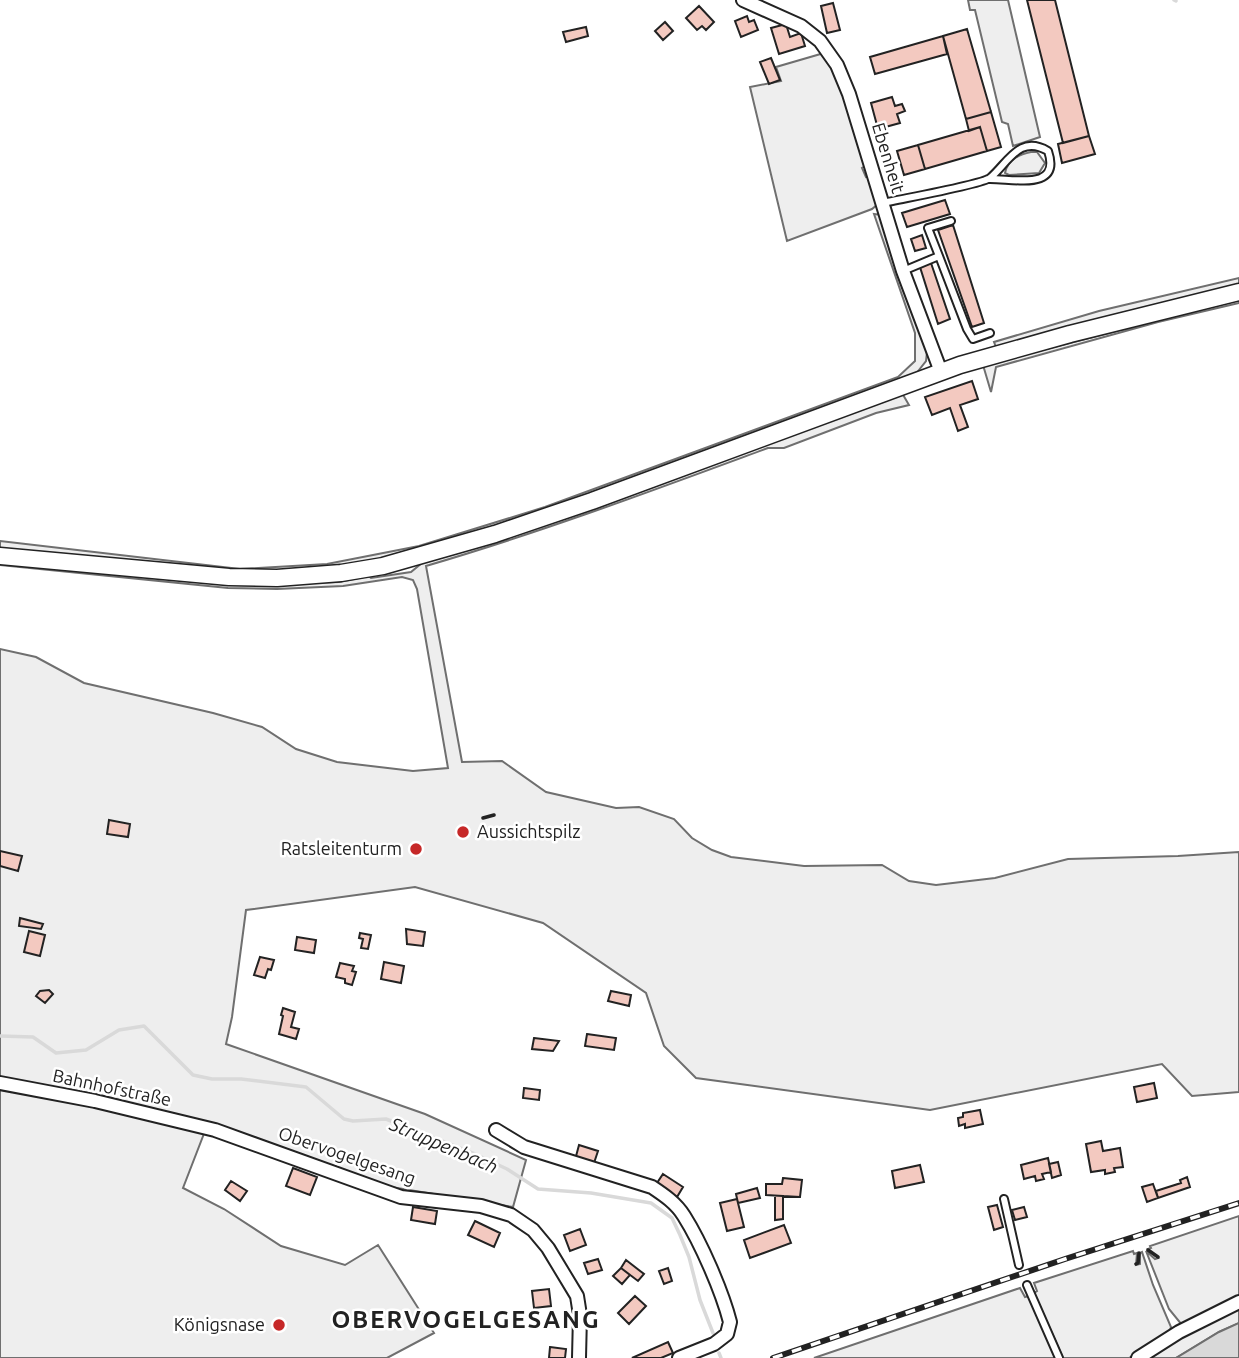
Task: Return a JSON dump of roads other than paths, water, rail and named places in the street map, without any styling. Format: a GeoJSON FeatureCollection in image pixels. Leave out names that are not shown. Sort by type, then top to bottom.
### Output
{"type":"FeatureCollection","features":[{"type":"Feature","properties":{"kind":"main road"},"geometry":{"type":"LineString","coordinates":[[0,556],[229,577],[277,578],[351,572],[383,566],[495,534],[592,501],[998,353],[1239,292]]}},
{"type":"Feature","properties":{"kind":"street","name":"Ebenheit"},"geometry":{"type":"LineString","coordinates":[[743,0],[802,26],[820,41],[830,54],[849,94],[903,271],[942,372]]}},
{"type":"Feature","properties":{"kind":"street","name":"Bahnhofstraße"},"geometry":{"type":"LineString","coordinates":[[0,1083],[95,1101],[215,1130]]}},
{"type":"Feature","properties":{"kind":"street","name":"Obervogelgesang"},"geometry":{"type":"LineString","coordinates":[[215,1130],[401,1197],[481,1206],[511,1215],[533,1230],[548,1248],[577,1296],[580,1315],[579,1358]]}},
{"type":"Feature","properties":{"kind":"street"},"geometry":{"type":"LineString","coordinates":[[496,1130],[524,1147],[652,1187],[667,1197],[683,1214],[730,1322],[727,1334],[713,1344],[679,1358]]}},
{"type":"Feature","properties":{"kind":"street"},"geometry":{"type":"LineString","coordinates":[[1138,1358],[1180,1332],[1239,1302]]}},
{"type":"Feature","properties":{"kind":"lane"},"geometry":{"type":"LineString","coordinates":[[881,203],[988,179],[1036,181],[1049,172],[1052,165],[1048,151],[1033,145],[1022,148],[1007,158],[988,179]]}},
{"type":"Feature","properties":{"kind":"lane"},"geometry":{"type":"LineString","coordinates":[[951,220],[928,228],[967,329],[973,339],[990,333]]}},
{"type":"Feature","properties":{"kind":"lane"},"geometry":{"type":"LineString","coordinates":[[903,271],[939,256]]}},
{"type":"Feature","properties":{"kind":"lane"},"geometry":{"type":"LineString","coordinates":[[1004,1199],[1019,1265]]}},
{"type":"Feature","properties":{"kind":"lane"},"geometry":{"type":"LineString","coordinates":[[1027,1285],[1059,1358]]}},
{"type":"Feature","properties":{"kind":"waterway","name":"Struppenbach"},"geometry":{"type":"LineString","coordinates":[[0,1036],[33,1037],[56,1053],[86,1050],[119,1030],[144,1026],[193,1075],[306,1087],[344,1119],[386,1119],[475,1154],[507,1169],[538,1189],[591,1193],[651,1203],[672,1218],[689,1257],[700,1300],[713,1333]]}},
{"type":"Feature","properties":{"kind":"waterway","name":"Struppenbach"},"geometry":{"type":"LineString","coordinates":[[719,1353],[721,1358]]}},
{"type":"Feature","properties":{"kind":"railway"},"geometry":{"type":"LineString","coordinates":[[773,1358],[1239,1203]]}},
{"type":"Feature","properties":{"kind":"place","name":"Aussichtspilz"},"geometry":{"type":"Point","coordinates":[463,832]}},
{"type":"Feature","properties":{"kind":"place","name":"Ratsleitenturm"},"geometry":{"type":"Point","coordinates":[416,849]}},
{"type":"Feature","properties":{"kind":"place","name":"Königsnase"},"geometry":{"type":"Point","coordinates":[279,1325]}},
{"type":"Feature","properties":{"kind":"district","name":"OBERVOGELGESANG"},"geometry":{"type":"Point","coordinates":[466,1320]}}]}
